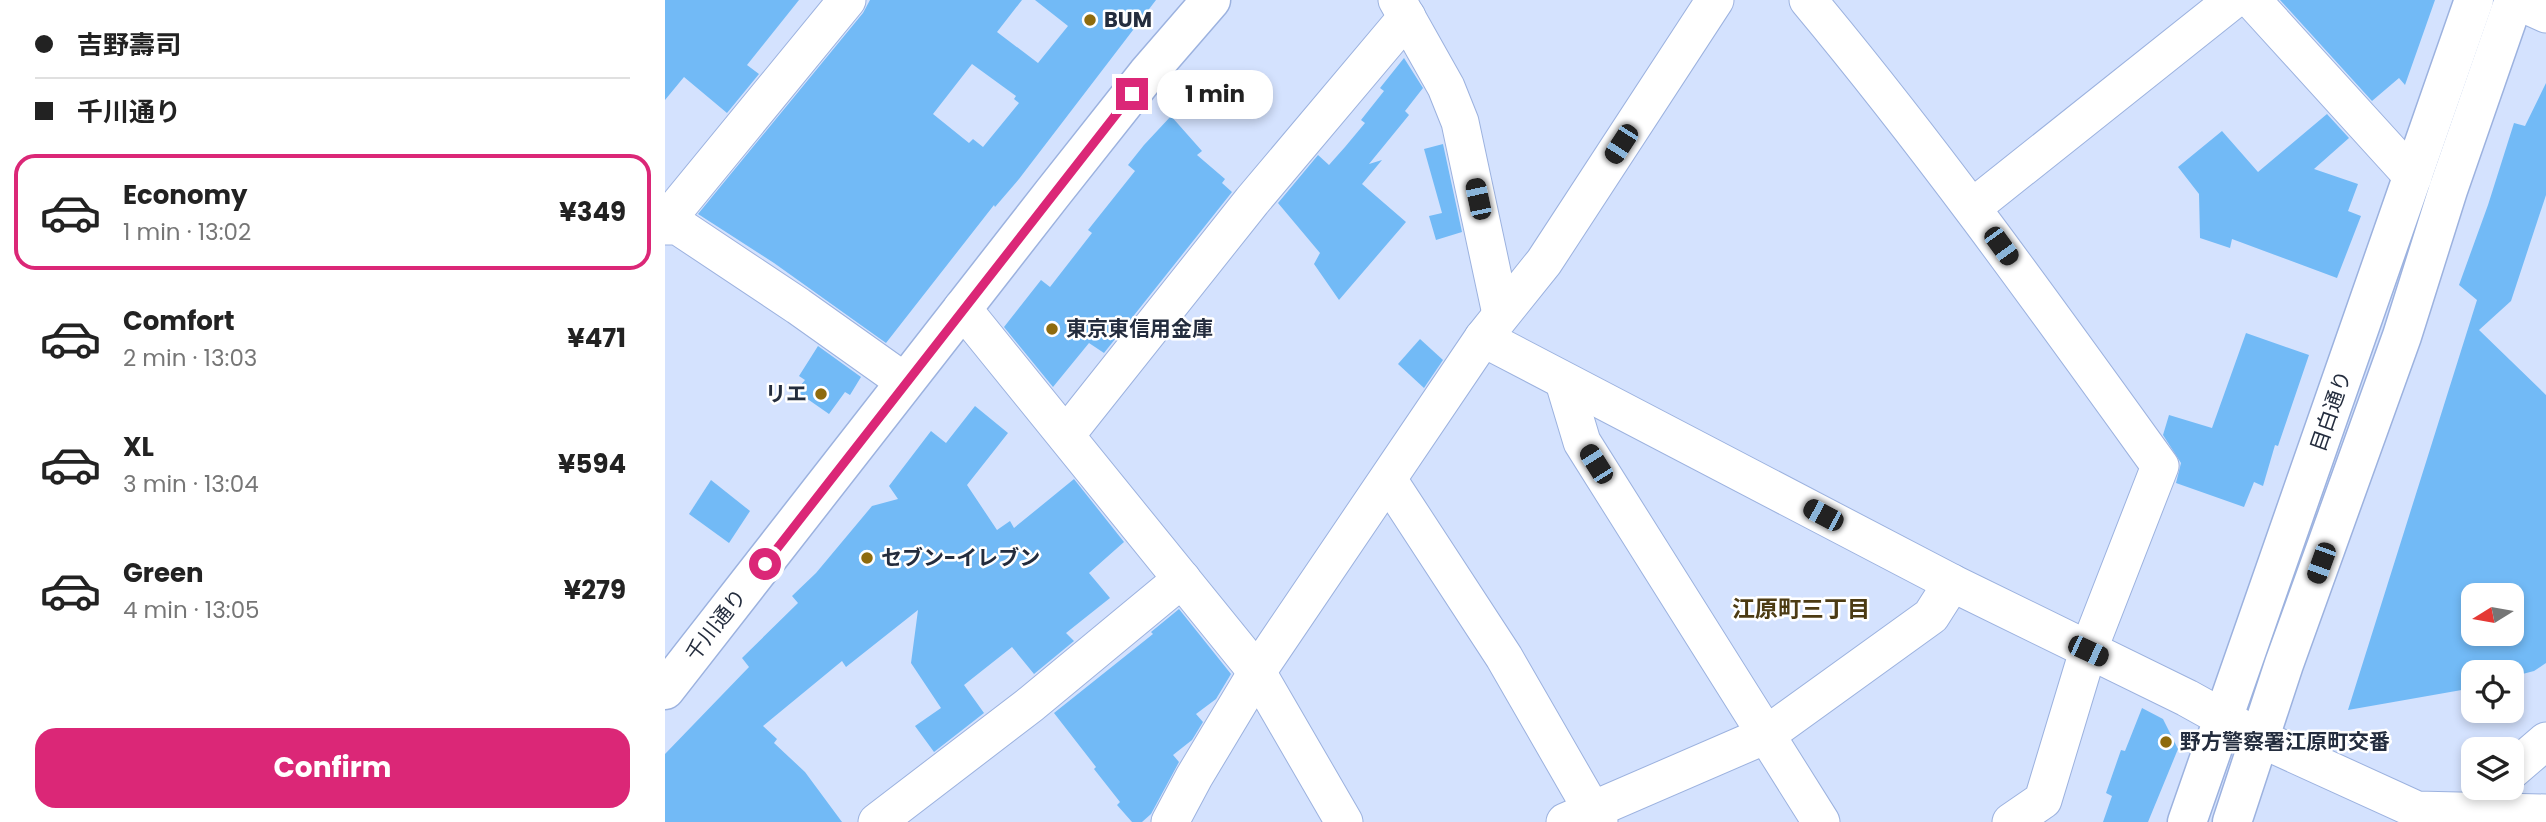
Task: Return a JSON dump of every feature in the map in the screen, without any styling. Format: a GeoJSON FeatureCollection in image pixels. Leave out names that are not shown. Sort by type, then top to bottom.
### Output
{"type":"FeatureCollection","features":[{"type":"Feature","properties":{"kind":"main road","name":"千川通り"},"geometry":{"type":"LineString","coordinates":[[665,690],[1147,74],[1211,0]]}},
{"type":"Feature","properties":{"kind":"main road","name":"目白通り"},"geometry":{"type":"LineString","coordinates":[[2186,822],[2474,0]]}},
{"type":"Feature","properties":{"kind":"main road","name":"目白通り"},"geometry":{"type":"LineString","coordinates":[[2232,822],[2259,738],[2402,336],[2448,190],[2514,0]]}},
{"type":"Feature","properties":{"kind":"street"},"geometry":{"type":"LineString","coordinates":[[665,224],[848,0]]}},
{"type":"Feature","properties":{"kind":"street"},"geometry":{"type":"LineString","coordinates":[[1170,822],[1257,672],[1492,326],[1544,262],[1715,0]]}},
{"type":"Feature","properties":{"kind":"street"},"geometry":{"type":"LineString","coordinates":[[1808,0],[1972,207],[2160,466],[2088,651],[2043,800],[2011,822]]}},
{"type":"Feature","properties":{"kind":"street"},"geometry":{"type":"LineString","coordinates":[[1972,207],[2233,0]]}},
{"type":"Feature","properties":{"kind":"street"},"geometry":{"type":"LineString","coordinates":[[2252,0],[2413,177]]}},
{"type":"Feature","properties":{"kind":"street"},"geometry":{"type":"LineString","coordinates":[[2514,0],[2546,14]]}},
{"type":"Feature","properties":{"kind":"street"},"geometry":{"type":"LineString","coordinates":[[1066,435],[1402,8],[1446,87],[1460,122],[1492,326],[1564,382],[1952,583],[2187,698],[2259,738],[2418,816],[2485,800]]}},
{"type":"Feature","properties":{"kind":"street"},"geometry":{"type":"LineString","coordinates":[[665,224],[678,226],[905,382]]}},
{"type":"Feature","properties":{"kind":"street"},"geometry":{"type":"LineString","coordinates":[[962,308],[1257,672],[1344,822]]}},
{"type":"Feature","properties":{"kind":"street"},"geometry":{"type":"LineString","coordinates":[[1564,382],[1582,442],[1821,822]]}},
{"type":"Feature","properties":{"kind":"street"},"geometry":{"type":"LineString","coordinates":[[1389,481],[1504,657],[1586,818],[1766,735],[1931,616],[1952,583]]}},
{"type":"Feature","properties":{"kind":"street"},"geometry":{"type":"LineString","coordinates":[[877,822],[1031,704],[1182,579]]}},
{"type":"Feature","properties":{"kind":"street"},"geometry":{"type":"LineString","coordinates":[[2524,760],[2546,741]]}},
{"type":"Feature","properties":{"kind":"street"},"geometry":{"type":"LineString","coordinates":[[2493,800],[2546,813]]}},
{"type":"Feature","properties":{"kind":"building"},"geometry":{"type":"Polygon","coordinates":[[[665,0],[799,0],[747,65],[759,74],[727,113],[684,77],[665,100],[665,0]]]}},
{"type":"Feature","properties":{"kind":"building"},"geometry":{"type":"Polygon","coordinates":[[[870,0],[1022,0],[997,32],[1038,63],[1068,26],[1035,0],[1156,0],[1019,179],[995,207],[994,205],[886,343],[774,263],[698,214],[863,13],[870,0]],[[972,64],[933,114],[969,143],[973,139],[983,147],[1019,103],[1014,99],[1016,96],[972,64]]]}},
{"type":"Feature","properties":{"kind":"building"},"geometry":{"type":"Polygon","coordinates":[[[2280,0],[2435,0],[2405,85],[2399,78],[2372,101],[2280,0]]]}},
{"type":"Feature","properties":{"kind":"building"},"geometry":{"type":"Polygon","coordinates":[[[1404,58],[1423,88],[1405,111],[1409,115],[1369,164],[1382,160],[1362,184],[1406,222],[1339,300],[1314,264],[1320,253],[1278,203],[1318,155],[1329,165],[1345,147],[1365,123],[1361,120],[1384,91],[1380,88],[1404,58]]]}},
{"type":"Feature","properties":{"kind":"building"},"geometry":{"type":"Polygon","coordinates":[[[2546,83],[2546,195],[2511,301],[2479,330],[2546,395],[2546,663],[2524,674],[2524,660],[2461,660],[2461,690],[2348,710],[2477,300],[2459,285],[2514,123],[2525,126],[2546,83]]]}},
{"type":"Feature","properties":{"kind":"building"},"geometry":{"type":"Polygon","coordinates":[[[2327,114],[2349,138],[2314,169],[2358,184],[2348,211],[2361,216],[2337,278],[2232,239],[2230,248],[2200,238],[2199,194],[2178,167],[2222,131],[2258,172],[2327,114]]]}},
{"type":"Feature","properties":{"kind":"building"},"geometry":{"type":"Polygon","coordinates":[[[1171,116],[1202,151],[1197,155],[1225,179],[1222,183],[1232,192],[1104,353],[1089,343],[1053,387],[1004,327],[1041,280],[1050,287],[1092,233],[1088,230],[1135,171],[1128,165],[1171,116]]]}},
{"type":"Feature","properties":{"kind":"building"},"geometry":{"type":"Polygon","coordinates":[[[1443,144],[1462,232],[1436,240],[1429,216],[1442,213],[1424,149],[1443,144]]]}},
{"type":"Feature","properties":{"kind":"building"},"geometry":{"type":"Polygon","coordinates":[[[2246,333],[2309,355],[2278,446],[2275,445],[2263,486],[2254,482],[2244,507],[2176,483],[2181,463],[2163,435],[2169,415],[2212,428],[2246,333]]]}},
{"type":"Feature","properties":{"kind":"building"},"geometry":{"type":"Polygon","coordinates":[[[1420,339],[1443,360],[1424,388],[1398,364],[1420,339]]]}},
{"type":"Feature","properties":{"kind":"building"},"geometry":{"type":"Polygon","coordinates":[[[818,346],[861,377],[850,395],[845,392],[829,414],[796,391],[805,380],[799,376],[818,346]]]}},
{"type":"Feature","properties":{"kind":"building"},"geometry":{"type":"Polygon","coordinates":[[[975,406],[1008,433],[967,485],[997,530],[1010,521],[1014,528],[1074,479],[1124,542],[1089,573],[1110,598],[1066,633],[1074,641],[1034,674],[1012,647],[964,685],[984,713],[934,752],[915,726],[941,708],[911,663],[918,610],[846,667],[842,661],[763,726],[777,739],[774,743],[805,772],[842,822],[665,822],[665,754],[749,667],[742,658],[798,603],[792,596],[816,573],[872,506],[898,499],[889,486],[931,431],[946,443],[975,406]]]}},
{"type":"Feature","properties":{"kind":"building"},"geometry":{"type":"Polygon","coordinates":[[[711,480],[750,511],[729,543],[689,514],[711,480]]]}},
{"type":"Feature","properties":{"kind":"building"},"geometry":{"type":"Polygon","coordinates":[[[1179,609],[1231,674],[1216,699],[1196,714],[1203,722],[1192,740],[1173,755],[1179,762],[1151,814],[1142,822],[1132,822],[1117,805],[1120,802],[1094,769],[1096,767],[1054,713],[1153,634],[1151,632],[1179,609]]]}},
{"type":"Feature","properties":{"kind":"building"},"geometry":{"type":"Polygon","coordinates":[[[2142,708],[2163,719],[2178,749],[2148,822],[2103,822],[2112,796],[2106,793],[2121,750],[2125,751],[2142,708]]]}},
{"type":"Feature","properties":{"kind":"place","name":"BUM"},"geometry":{"type":"Point","coordinates":[1090,20]}},
{"type":"Feature","properties":{"kind":"place","name":"東京東信用金庫"},"geometry":{"type":"Point","coordinates":[1052,329]}},
{"type":"Feature","properties":{"kind":"place","name":"リエ"},"geometry":{"type":"Point","coordinates":[821,394]}},
{"type":"Feature","properties":{"kind":"place","name":"セブン-イレブン"},"geometry":{"type":"Point","coordinates":[867,558]}},
{"type":"Feature","properties":{"kind":"place","name":"野方警察署江原町交番"},"geometry":{"type":"Point","coordinates":[2166,742]}},
{"type":"Feature","properties":{"kind":"district","name":"江原町三丁目"},"geometry":{"type":"Point","coordinates":[1801,609]}},
{"type":"Feature","properties":{"kind":"route"},"geometry":{"type":"LineString","coordinates":[[765,564],[962,308],[1132,94]]}}]}
